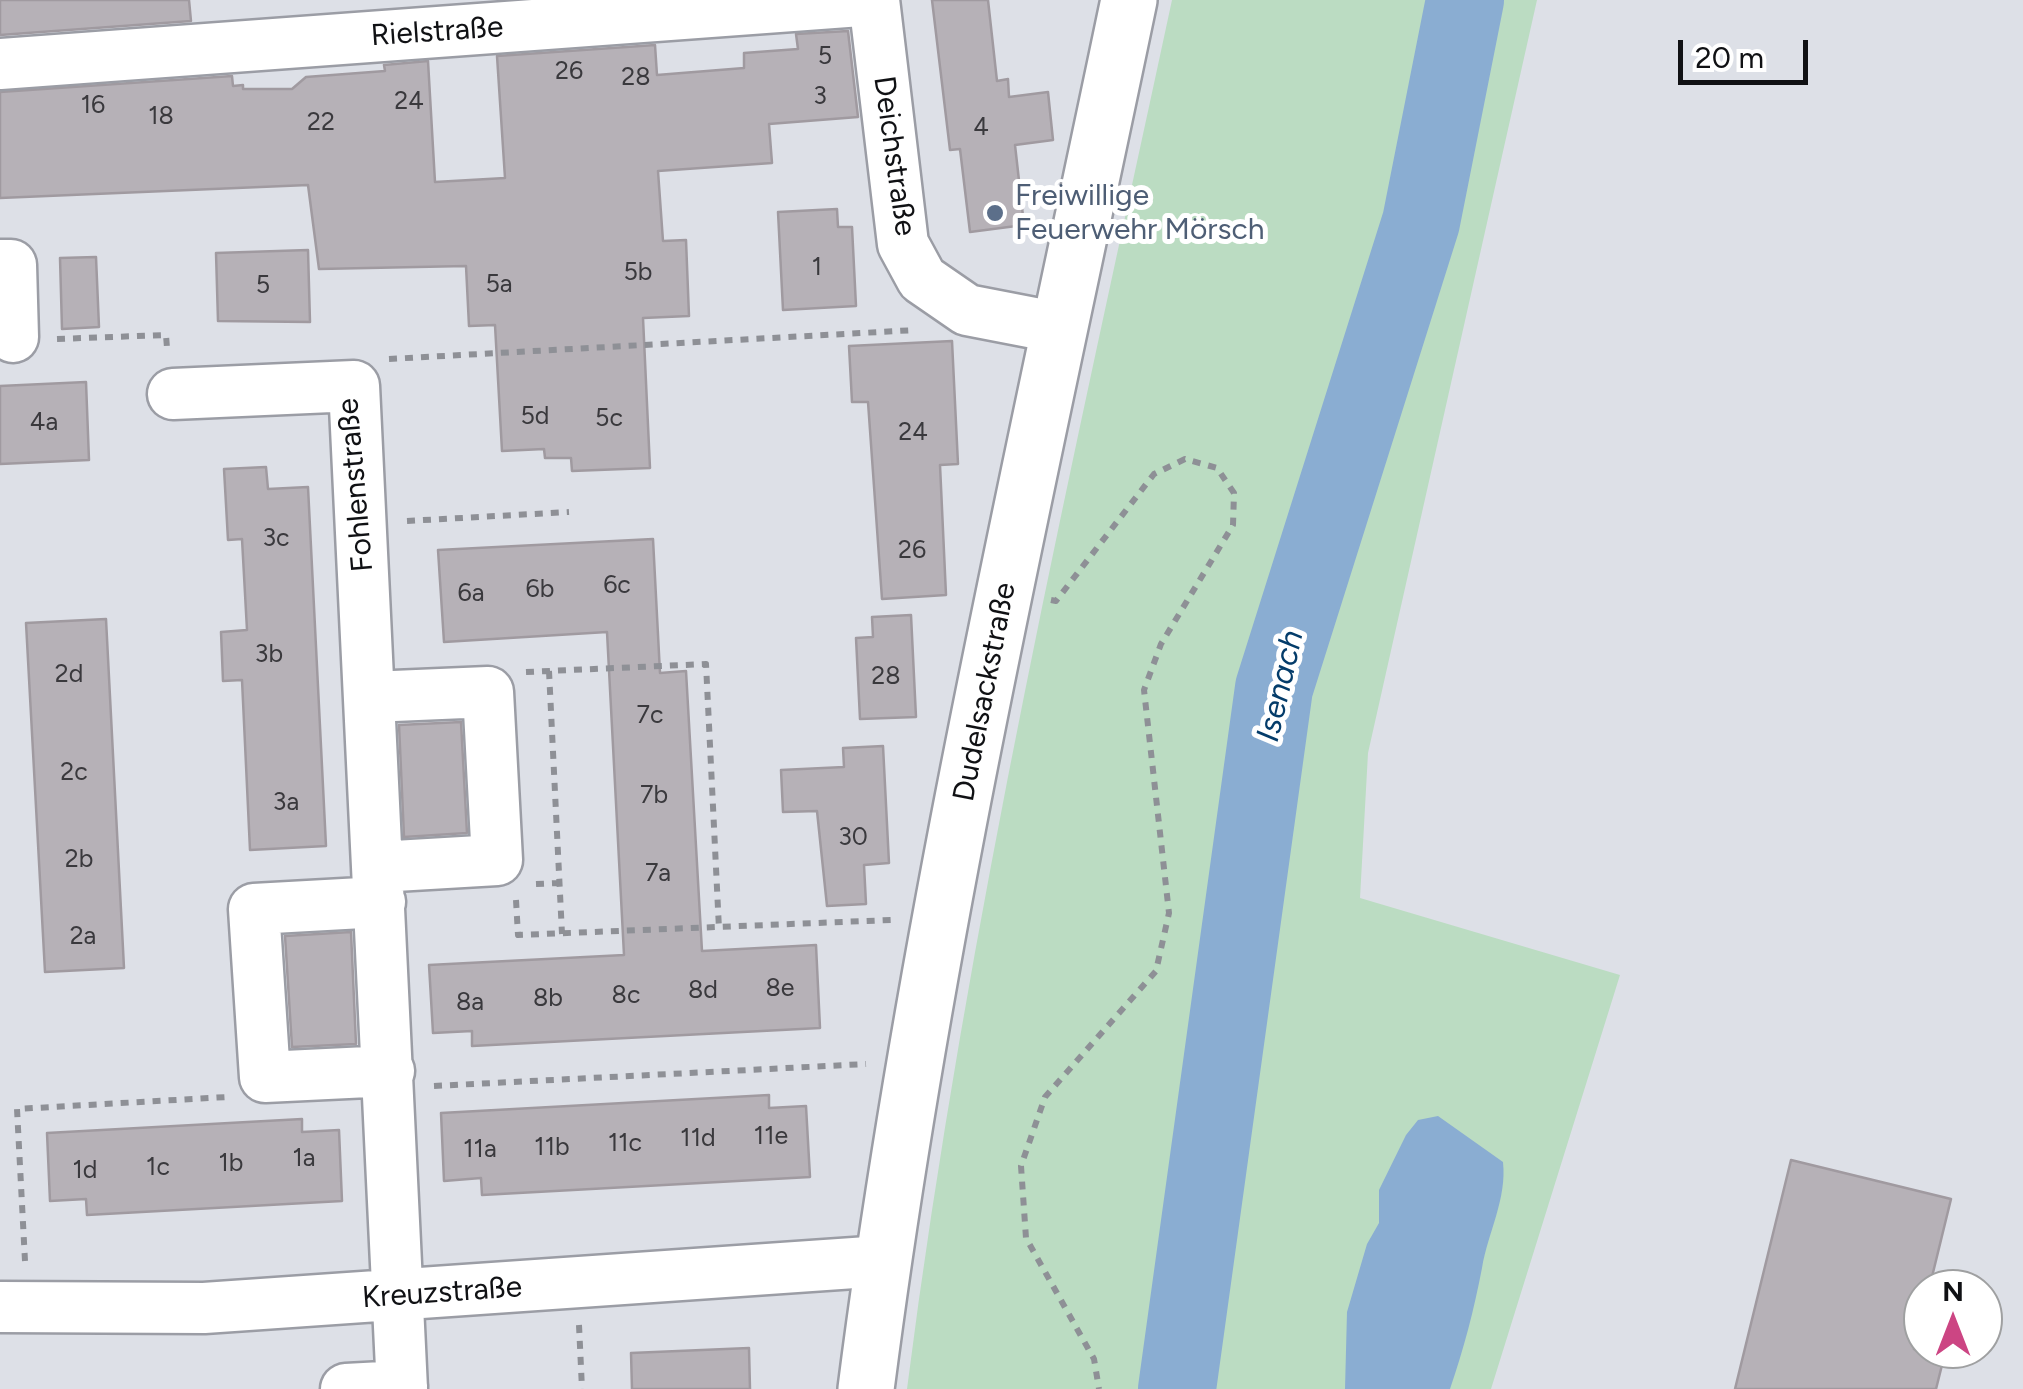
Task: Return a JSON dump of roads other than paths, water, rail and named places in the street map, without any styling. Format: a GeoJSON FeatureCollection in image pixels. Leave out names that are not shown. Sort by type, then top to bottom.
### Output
{"type":"FeatureCollection","features":[{"type":"Feature","properties":{"kind":"street","name":"Rielstraße"},"geometry":{"type":"LineString","coordinates":[[0,64],[874,0]]}},
{"type":"Feature","properties":{"kind":"street","name":"Deichstraße"},"geometry":{"type":"LineString","coordinates":[[874,0],[903,244],[922,279],[967,310],[1060,328]]}},
{"type":"Feature","properties":{"kind":"street","name":"Dudelsackstraße"},"geometry":{"type":"LineString","coordinates":[[866,1389],[882,1261],[941,917],[1128,0]]}},
{"type":"Feature","properties":{"kind":"street"},"geometry":{"type":"LineString","coordinates":[[0,265],[10,265],[13,337]]}},
{"type":"Feature","properties":{"kind":"street","name":"Fohlenstraße"},"geometry":{"type":"LineString","coordinates":[[174,394],[354,386],[402,1388]]}},
{"type":"Feature","properties":{"kind":"street"},"geometry":{"type":"LineString","coordinates":[[370,697],[488,692],[497,860],[254,910],[265,1077],[389,1070]]}},
{"type":"Feature","properties":{"kind":"street","name":"Kreuzstraße"},"geometry":{"type":"LineString","coordinates":[[0,1307],[204,1308],[882,1261]]}},
{"type":"Feature","properties":{"kind":"street"},"geometry":{"type":"LineString","coordinates":[[346,1389],[402,1388]]}},
{"type":"Feature","properties":{"kind":"water"},"geometry":{"type":"Polygon","coordinates":[[[1438,1116],[1503,1162],[1500,1202],[1450,1389],[1345,1389],[1347,1312],[1367,1244],[1379,1223],[1379,1190],[1406,1135],[1418,1120],[1438,1116]]]}},
{"type":"Feature","properties":{"kind":"waterway","name":"Isenach"},"geometry":{"type":"LineString","coordinates":[[1177,1389],[1274,688],[1421,222],[1465,0]]}},
{"type":"Feature","properties":{"kind":"place","name":"Freiwillige Feuerwehr Mörsch"},"geometry":{"type":"Point","coordinates":[995,213]}}]}
